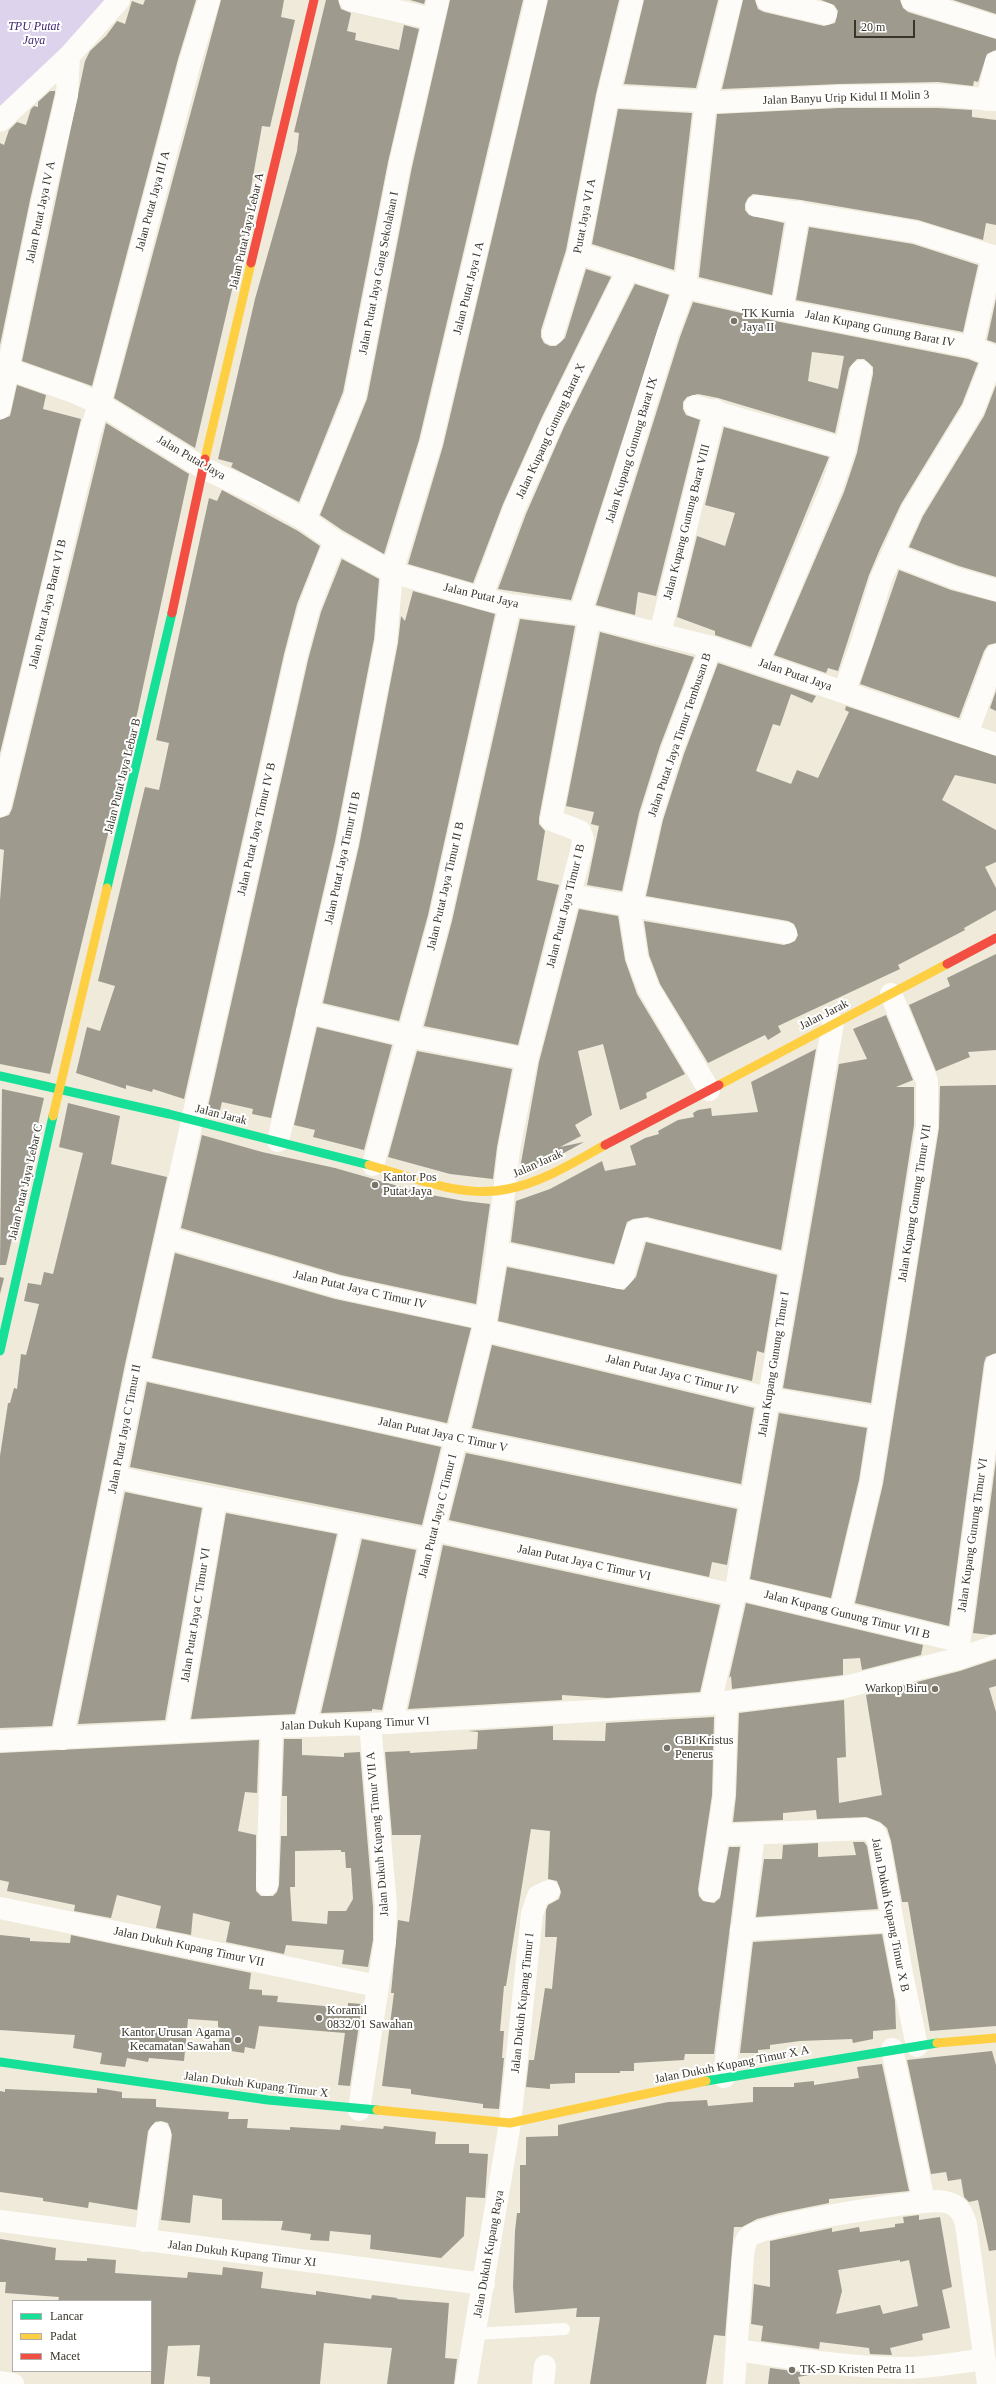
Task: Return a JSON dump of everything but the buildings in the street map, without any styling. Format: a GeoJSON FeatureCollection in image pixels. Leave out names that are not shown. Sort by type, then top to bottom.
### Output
{"type":"FeatureCollection","features":[{"type":"Feature","properties":{"kind":"street"},"geometry":{"type":"LineString","coordinates":[[0,121],[69,56],[119,0]]}},
{"type":"Feature","properties":{"kind":"street","name":"Jalan Putat Jaya III A"},"geometry":{"type":"LineString","coordinates":[[100,404],[190,62],[209,0]]}},
{"type":"Feature","properties":{"kind":"street","name":"Jalan Putat Jaya Lebar A"},"geometry":{"type":"LineString","coordinates":[[203,468],[308,18],[314,0]]}},
{"type":"Feature","properties":{"kind":"street","name":"Jalan Putat Jaya Gang Sekolahan I"},"geometry":{"type":"LineString","coordinates":[[305,520],[355,396],[400,164],[436,9],[350,0]]}},
{"type":"Feature","properties":{"kind":"street","name":"Jalan Putat Jaya I A"},"geometry":{"type":"LineString","coordinates":[[392,572],[431,443],[536,0]]}},
{"type":"Feature","properties":{"kind":"street","name":"Putat Jaya VI A"},"geometry":{"type":"LineString","coordinates":[[553,334],[578,253],[608,96],[632,0]]}},
{"type":"Feature","properties":{"kind":"street","name":"Jalan Kupang Gunung Barat IX"},"geometry":{"type":"LineString","coordinates":[[585,615],[668,333],[685,287],[706,101],[731,0]]}},
{"type":"Feature","properties":{"kind":"street"},"geometry":{"type":"LineString","coordinates":[[767,0],[826,14]]}},
{"type":"Feature","properties":{"kind":"street"},"geometry":{"type":"LineString","coordinates":[[912,0],[996,27]]}},
{"type":"Feature","properties":{"kind":"street","name":"Jalan Putat Jaya IV A"},"geometry":{"type":"LineString","coordinates":[[0,408],[5,367],[67,95],[69,56]]}},
{"type":"Feature","properties":{"kind":"street","name":"Jalan Banyu Urip Kidul II Molin 3"},"geometry":{"type":"LineString","coordinates":[[706,101],[721,102],[840,96],[938,95],[991,100],[996,62]]}},
{"type":"Feature","properties":{"kind":"street"},"geometry":{"type":"LineString","coordinates":[[608,96],[706,101]]}},
{"type":"Feature","properties":{"kind":"street"},"geometry":{"type":"LineString","coordinates":[[757,206],[916,232],[994,257],[972,347]]}},
{"type":"Feature","properties":{"kind":"street"},"geometry":{"type":"LineString","coordinates":[[782,310],[799,212]]}},
{"type":"Feature","properties":{"kind":"street","name":"Jalan Kupang Gunung Barat IV"},"geometry":{"type":"LineString","coordinates":[[578,253],[685,287],[782,310],[972,347],[995,357]]}},
{"type":"Feature","properties":{"kind":"street","name":"Jalan Kupang Gunung Barat X"},"geometry":{"type":"LineString","coordinates":[[481,598],[514,509],[554,422],[629,268]]}},
{"type":"Feature","properties":{"kind":"street"},"geometry":{"type":"LineString","coordinates":[[844,692],[862,642],[881,578],[912,510],[973,410],[995,357]]}},
{"type":"Feature","properties":{"kind":"street","name":"Jalan Putat Jaya"},"geometry":{"type":"LineString","coordinates":[[5,367],[76,393],[100,404],[203,468],[257,493],[305,520],[335,541],[392,572],[510,605],[585,615],[711,647],[996,744]]}},
{"type":"Feature","properties":{"kind":"street"},"geometry":{"type":"LineString","coordinates":[[758,662],[832,487],[845,449],[861,371]]}},
{"type":"Feature","properties":{"kind":"street","name":"Jalan Putat Jaya Barat VI B"},"geometry":{"type":"LineString","coordinates":[[0,806],[90,432],[100,404]]}},
{"type":"Feature","properties":{"kind":"street","name":"Jalan Kupang Gunung Barat VIII"},"geometry":{"type":"LineString","coordinates":[[660,634],[705,408],[845,449]]}},
{"type":"Feature","properties":{"kind":"street","name":"Jalan Putat Jaya Lebar B"},"geometry":{"type":"LineString","coordinates":[[59,1088],[150,713],[203,468]]}},
{"type":"Feature","properties":{"kind":"street","name":"Jalan Putat Jaya Timur IV B"},"geometry":{"type":"LineString","coordinates":[[192,1120],[303,630],[309,608],[335,541]]}},
{"type":"Feature","properties":{"kind":"street"},"geometry":{"type":"LineString","coordinates":[[892,554],[956,578],[996,590]]}},
{"type":"Feature","properties":{"kind":"street","name":"Jalan Putat Jaya Timur III B"},"geometry":{"type":"LineString","coordinates":[[278,1141],[349,836],[386,641],[392,572]]}},
{"type":"Feature","properties":{"kind":"street","name":"Jalan Putat Jaya Timur II B"},"geometry":{"type":"LineString","coordinates":[[373,1164],[440,918],[510,605]]}},
{"type":"Feature","properties":{"kind":"street","name":"Jalan Putat Jaya Timur I B"},"geometry":{"type":"LineString","coordinates":[[504,1190],[509,1149],[527,1060],[582,848],[583,837],[578,830],[552,820],[585,615]]}},
{"type":"Feature","properties":{"kind":"street","name":"Jalan Putat Jaya Timur Tembusan B"},"geometry":{"type":"LineString","coordinates":[[709,1090],[649,989],[642,973],[633,940],[630,912],[651,817],[672,750],[711,647]]}},
{"type":"Feature","properties":{"kind":"street"},"geometry":{"type":"LineString","coordinates":[[967,734],[996,655]]}},
{"type":"Feature","properties":{"kind":"street"},"geometry":{"type":"LineString","coordinates":[[570,895],[786,933]]}},
{"type":"Feature","properties":{"kind":"street","name":"Jalan Jarak"},"geometry":{"type":"LineString","coordinates":[[0,1076],[59,1088],[373,1164],[460,1188],[485,1192],[504,1190],[545,1177],[833,1023],[996,938]]}},
{"type":"Feature","properties":{"kind":"street","name":"Jalan Kupang Gunung Timur VII"},"geometry":{"type":"LineString","coordinates":[[840,1613],[871,1482],[928,1107],[927,1081],[924,1068],[891,994]]}},
{"type":"Feature","properties":{"kind":"street"},"geometry":{"type":"LineString","coordinates":[[307,1012],[408,1036],[527,1060]]}},
{"type":"Feature","properties":{"kind":"street","name":"Jalan Kupang Gunung Timur I"},"geometry":{"type":"LineString","coordinates":[[710,1891],[720,1835],[724,1796],[718,1703],[735,1592],[790,1266],[833,1023]]}},
{"type":"Feature","properties":{"kind":"street","name":"Jalan Putat Jaya Lebar C"},"geometry":{"type":"LineString","coordinates":[[0,1351],[59,1088]]}},
{"type":"Feature","properties":{"kind":"street","name":"Jalan Putat Jaya C Timur II"},"geometry":{"type":"LineString","coordinates":[[62,1739],[137,1367],[192,1120]]}},
{"type":"Feature","properties":{"kind":"street","name":"Jalan Putat Jaya C Timur I"},"geometry":{"type":"LineString","coordinates":[[392,1723],[432,1535],[484,1324],[496,1252],[504,1190]]}},
{"type":"Feature","properties":{"kind":"street"},"geometry":{"type":"LineString","coordinates":[[496,1252],[620,1278],[624,1273],[636,1231],[644,1229],[790,1266]]}},
{"type":"Feature","properties":{"kind":"street","name":"Jalan Putat Jaya C Timur IV"},"geometry":{"type":"LineString","coordinates":[[166,1238],[338,1287],[768,1398]]}},
{"type":"Feature","properties":{"kind":"street","name":"Jalan Kupang Gunung Timur VI"},"geometry":{"type":"LineString","coordinates":[[958,1650],[996,1365]]}},
{"type":"Feature","properties":{"kind":"street","name":"Jalan Putat Jaya C Timur V"},"geometry":{"type":"LineString","coordinates":[[137,1367],[457,1438],[751,1498]]}},
{"type":"Feature","properties":{"kind":"street"},"geometry":{"type":"LineString","coordinates":[[768,1398],[881,1418]]}},
{"type":"Feature","properties":{"kind":"street","name":"Jalan Putat Jaya C Timur VI"},"geometry":{"type":"LineString","coordinates":[[116,1477],[216,1499],[352,1525],[432,1535],[735,1592]]}},
{"type":"Feature","properties":{"kind":"street","name":"Jalan Putat Jaya C Timur VI"},"geometry":{"type":"LineString","coordinates":[[176,1732],[216,1499]]}},
{"type":"Feature","properties":{"kind":"street"},"geometry":{"type":"LineString","coordinates":[[305,1726],[352,1525]]}},
{"type":"Feature","properties":{"kind":"street","name":"Jalan Kupang Gunung Timur VII B"},"geometry":{"type":"LineString","coordinates":[[735,1592],[840,1613],[958,1650]]}},
{"type":"Feature","properties":{"kind":"street","name":"Jalan Dukuh Kupang Timur VI"},"geometry":{"type":"LineString","coordinates":[[0,1741],[272,1727],[392,1723],[718,1703],[841,1688],[958,1650],[996,1646]]}},
{"type":"Feature","properties":{"kind":"street","name":"Jalan Dukuh Kupang Timur VII A"},"geometry":{"type":"LineString","coordinates":[[359,2110],[384,1941],[386,1906],[370,1724]]}},
{"type":"Feature","properties":{"kind":"street"},"geometry":{"type":"LineString","coordinates":[[267,1885],[272,1727]]}},
{"type":"Feature","properties":{"kind":"street","name":"Jalan Dukuh Kupang Timur X B"},"geometry":{"type":"LineString","coordinates":[[720,1835],[871,1830],[877,1836],[917,2046]]}},
{"type":"Feature","properties":{"kind":"street"},"geometry":{"type":"LineString","coordinates":[[724,2077],[754,1834]]}},
{"type":"Feature","properties":{"kind":"street","name":"Jalan Dukuh Kupang Timur I"},"geometry":{"type":"LineString","coordinates":[[510,2123],[532,1914],[538,1896],[549,1891]]}},
{"type":"Feature","properties":{"kind":"street","name":"Jalan Dukuh Kupang Timur VII"},"geometry":{"type":"LineString","coordinates":[[0,1908],[378,1986]]}},
{"type":"Feature","properties":{"kind":"street"},"geometry":{"type":"LineString","coordinates":[[741,1930],[893,1921]]}},
{"type":"Feature","properties":{"kind":"street","name":"Jalan Dukuh Kupang Timur X A"},"geometry":{"type":"LineString","coordinates":[[510,2123],[724,2077],[892,2049],[959,2040],[996,2038]]}},
{"type":"Feature","properties":{"kind":"street"},"geometry":{"type":"LineString","coordinates":[[892,2049],[924,2201]]}},
{"type":"Feature","properties":{"kind":"street","name":"Jalan Dukuh Kupang Timur X"},"geometry":{"type":"LineString","coordinates":[[0,2062],[268,2100],[359,2110],[510,2123]]}},
{"type":"Feature","properties":{"kind":"street","name":"Jalan Dukuh Kupang Raya"},"geometry":{"type":"LineString","coordinates":[[466,2384],[510,2123]]}},
{"type":"Feature","properties":{"kind":"street"},"geometry":{"type":"LineString","coordinates":[[145,2241],[160,2133]]}},
{"type":"Feature","properties":{"kind":"street"},"geometry":{"type":"LineString","coordinates":[[734,2384],[738,2350],[743,2256],[746,2241],[750,2236],[778,2225],[924,2201],[946,2201],[954,2204],[963,2214],[977,2298],[988,2384]]}},
{"type":"Feature","properties":{"kind":"street","name":"Jalan Dukuh Kupang Timur XI"},"geometry":{"type":"LineString","coordinates":[[0,2221],[484,2284]]}},
{"type":"Feature","properties":{"kind":"street"},"geometry":{"type":"LineString","coordinates":[[738,2350],[822,2363],[864,2367],[909,2368],[984,2359]]}},
{"type":"Feature","properties":{"kind":"street"},"geometry":{"type":"LineString","coordinates":[[0,2382],[13,2384]]}},
{"type":"Feature","properties":{"kind":"lane"},"geometry":{"type":"LineString","coordinates":[[475,2334],[564,2329]]}},
{"type":"Feature","properties":{"kind":"green space","name":"TPU Putat Jaya"},"geometry":{"type":"Polygon","coordinates":[[[0,0],[125,0],[0,109],[0,0]]]}},
{"type":"Feature","properties":{"kind":"traffic: fast"},"geometry":{"type":"LineString","coordinates":[[107,888],[172,613]]}},
{"type":"Feature","properties":{"kind":"traffic: fast"},"geometry":{"type":"LineString","coordinates":[[0,1076],[169,1114],[369,1165]]}},
{"type":"Feature","properties":{"kind":"traffic: fast"},"geometry":{"type":"LineString","coordinates":[[0,1351],[53,1116]]}},
{"type":"Feature","properties":{"kind":"traffic: fast"},"geometry":{"type":"LineString","coordinates":[[706,2081],[937,2043]]}},
{"type":"Feature","properties":{"kind":"traffic: fast"},"geometry":{"type":"LineString","coordinates":[[0,2062],[268,2100],[377,2110]]}},
{"type":"Feature","properties":{"kind":"traffic: slow"},"geometry":{"type":"LineString","coordinates":[[205,459],[251,263]]}},
{"type":"Feature","properties":{"kind":"traffic: slow"},"geometry":{"type":"LineString","coordinates":[[53,1116],[107,888]]}},
{"type":"Feature","properties":{"kind":"traffic: slow"},"geometry":{"type":"LineString","coordinates":[[719,1085],[947,964]]}},
{"type":"Feature","properties":{"kind":"traffic: slow"},"geometry":{"type":"LineString","coordinates":[[369,1165],[420,1181],[456,1189],[491,1191],[508,1189],[534,1182],[558,1171],[605,1145]]}},
{"type":"Feature","properties":{"kind":"traffic: slow"},"geometry":{"type":"LineString","coordinates":[[937,2043],[996,2038]]}},
{"type":"Feature","properties":{"kind":"traffic: slow"},"geometry":{"type":"LineString","coordinates":[[377,2110],[510,2123],[706,2081]]}},
{"type":"Feature","properties":{"kind":"traffic: jam"},"geometry":{"type":"LineString","coordinates":[[251,263],[314,0]]}},
{"type":"Feature","properties":{"kind":"traffic: jam"},"geometry":{"type":"LineString","coordinates":[[172,613],[205,459]]}},
{"type":"Feature","properties":{"kind":"traffic: jam"},"geometry":{"type":"LineString","coordinates":[[947,964],[996,938]]}},
{"type":"Feature","properties":{"kind":"traffic: jam"},"geometry":{"type":"LineString","coordinates":[[605,1145],[719,1085]]}},
{"type":"Feature","properties":{"kind":"place","name":"TK Kurnia Jaya II"},"geometry":{"type":"Point","coordinates":[734,321]}},
{"type":"Feature","properties":{"kind":"place","name":"Kantor Pos Putat Jaya"},"geometry":{"type":"Point","coordinates":[375,1185]}},
{"type":"Feature","properties":{"kind":"place","name":"Warkop Biru"},"geometry":{"type":"Point","coordinates":[935,1689]}},
{"type":"Feature","properties":{"kind":"place","name":"GBI Kristus Penerus"},"geometry":{"type":"Point","coordinates":[667,1748]}},
{"type":"Feature","properties":{"kind":"place","name":"Koramil 0832/01 Sawahan"},"geometry":{"type":"Point","coordinates":[319,2018]}},
{"type":"Feature","properties":{"kind":"place","name":"Kantor Urusan Agama Kecamatan Sawahan"},"geometry":{"type":"Point","coordinates":[238,2040]}},
{"type":"Feature","properties":{"kind":"place","name":"TK-SD Kristen Petra 11"},"geometry":{"type":"Point","coordinates":[792,2370]}}]}
